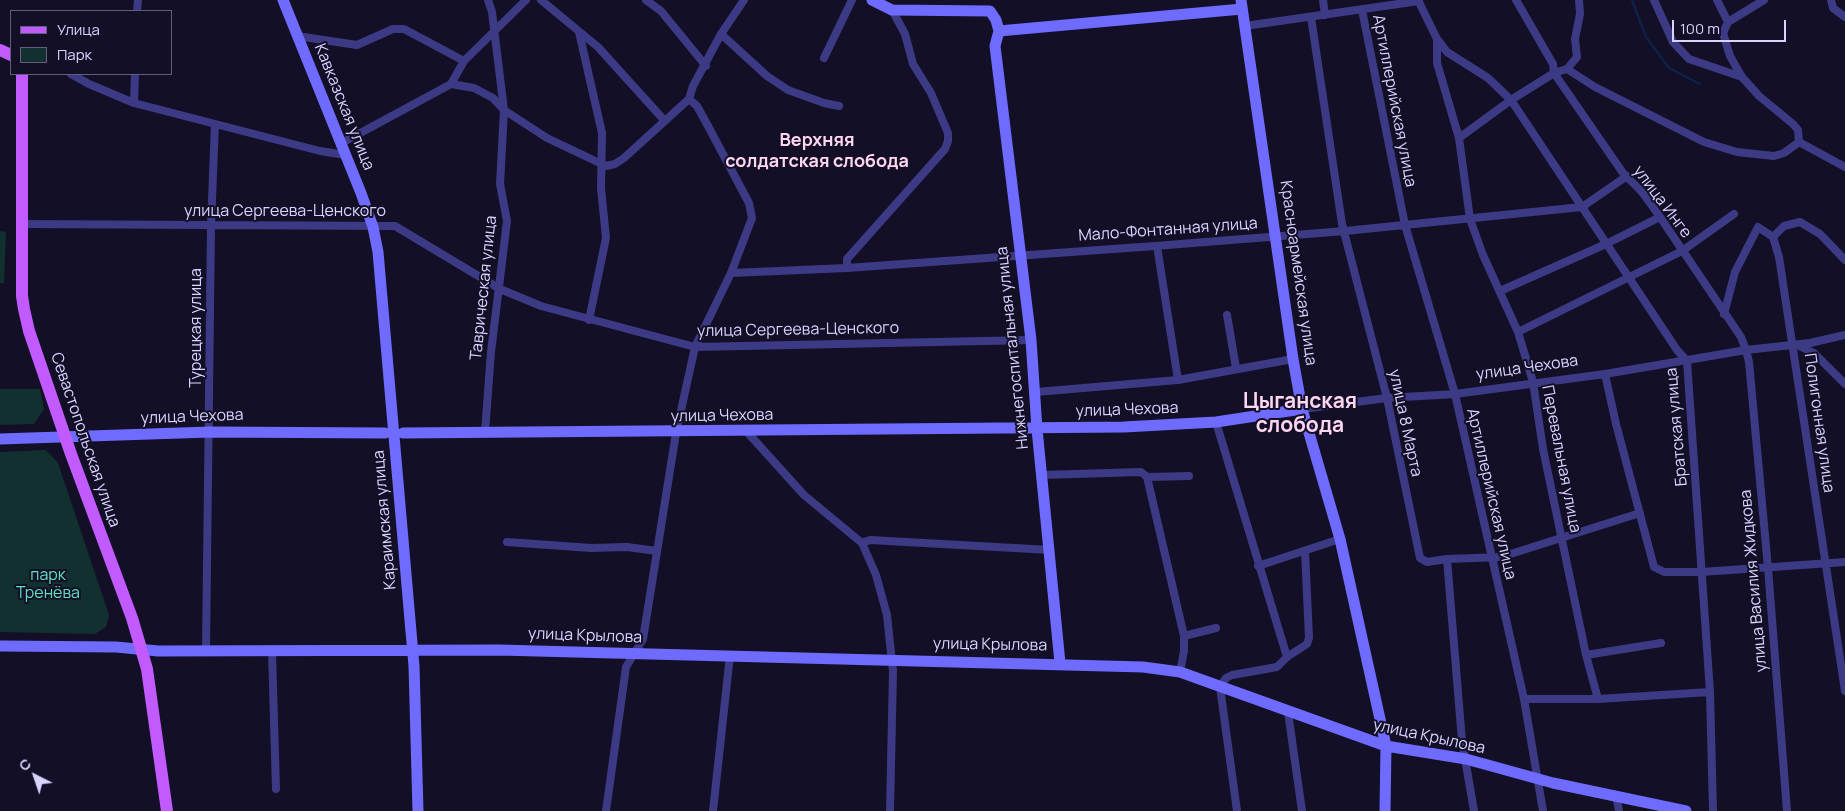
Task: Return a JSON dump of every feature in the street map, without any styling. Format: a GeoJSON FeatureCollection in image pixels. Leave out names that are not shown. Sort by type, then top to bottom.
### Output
{"type":"FeatureCollection","features":[{"type":"Feature","properties":{"kind":"main road","name":"Кавказская улица"},"geometry":{"type":"LineString","coordinates":[[283,0],[373,227]]}},
{"type":"Feature","properties":{"kind":"main road"},"geometry":{"type":"LineString","coordinates":[[872,0],[892,10],[990,11],[999,31],[1241,4]]}},
{"type":"Feature","properties":{"kind":"main road","name":"Красноармейская улица"},"geometry":{"type":"LineString","coordinates":[[1241,4],[1302,409],[1340,538],[1386,746],[1385,811]]}},
{"type":"Feature","properties":{"kind":"main road","name":"Нижнегоспитальная улица"},"geometry":{"type":"LineString","coordinates":[[999,31],[995,46],[1031,340],[1037,429],[1060,663]]}},
{"type":"Feature","properties":{"kind":"main road","name":"Севастопольская улица"},"geometry":{"type":"LineString","coordinates":[[22,75],[22,296],[29,331],[65,436],[132,618],[147,668],[167,811]]}},
{"type":"Feature","properties":{"kind":"main road","name":"Караимская улица"},"geometry":{"type":"LineString","coordinates":[[373,227],[378,252],[389,368],[412,650],[418,811]]}},
{"type":"Feature","properties":{"kind":"main road","name":"улица Чехова"},"geometry":{"type":"LineString","coordinates":[[403,433],[676,433],[1037,429],[1216,422],[1302,409]]}},
{"type":"Feature","properties":{"kind":"main road","name":"улица Чехова"},"geometry":{"type":"LineString","coordinates":[[0,439],[210,432],[385,433]]}},
{"type":"Feature","properties":{"kind":"main road","name":"улица Крылова"},"geometry":{"type":"LineString","coordinates":[[0,646],[140,648],[158,651],[272,652],[499,650],[1060,663],[1143,667],[1180,672],[1386,746],[1466,760],[1536,778],[1686,811]]}},
{"type":"Feature","properties":{"kind":"street","name":"Таврическая улица"},"geometry":{"type":"LineString","coordinates":[[485,432],[491,352],[507,221],[500,184],[504,110],[492,12],[488,0]]}},
{"type":"Feature","properties":{"kind":"street"},"geometry":{"type":"LineString","coordinates":[[516,0],[525,2]]}},
{"type":"Feature","properties":{"kind":"street"},"geometry":{"type":"LineString","coordinates":[[541,0],[598,47],[664,120]]}},
{"type":"Feature","properties":{"kind":"street"},"geometry":{"type":"LineString","coordinates":[[646,0],[661,11],[706,66]]}},
{"type":"Feature","properties":{"kind":"street"},"geometry":{"type":"LineString","coordinates":[[451,84],[474,88],[493,98],[504,110],[547,138],[606,166],[615,164],[689,99],[693,86],[706,66],[722,34],[744,0]]}},
{"type":"Feature","properties":{"kind":"street"},"geometry":{"type":"LineString","coordinates":[[824,58],[852,0]]}},
{"type":"Feature","properties":{"kind":"street"},"geometry":{"type":"LineString","coordinates":[[1323,0],[1325,15]]}},
{"type":"Feature","properties":{"kind":"street","name":"улица Инге"},"geometry":{"type":"LineString","coordinates":[[1516,0],[1553,64],[1554,73],[1623,173],[1660,217],[1741,337],[1746,350]]}},
{"type":"Feature","properties":{"kind":"street"},"geometry":{"type":"LineString","coordinates":[[1459,138],[1511,100],[1554,73],[1567,69],[1577,57],[1575,39],[1580,14],[1579,0]]}},
{"type":"Feature","properties":{"kind":"street"},"geometry":{"type":"LineString","coordinates":[[1654,0],[1673,42],[1688,59],[1742,77]]}},
{"type":"Feature","properties":{"kind":"street"},"geometry":{"type":"LineString","coordinates":[[1717,0],[1728,22]]}},
{"type":"Feature","properties":{"kind":"street"},"geometry":{"type":"LineString","coordinates":[[1567,69],[1595,87],[1712,144],[1736,152],[1774,156],[1784,154],[1798,142],[1798,130],[1759,96],[1742,77],[1725,45],[1723,34],[1728,22],[1764,0]]}},
{"type":"Feature","properties":{"kind":"street"},"geometry":{"type":"LineString","coordinates":[[1831,0],[1833,8],[1845,17]]}},
{"type":"Feature","properties":{"kind":"street"},"geometry":{"type":"LineString","coordinates":[[1245,26],[1418,1]]}},
{"type":"Feature","properties":{"kind":"street","name":"Перевальная улица"},"geometry":{"type":"LineString","coordinates":[[1418,1],[1438,39],[1437,63],[1459,138],[1470,219],[1483,255],[1518,332],[1533,382],[1543,449],[1586,655],[1598,699]]}},
{"type":"Feature","properties":{"kind":"street"},"geometry":{"type":"LineString","coordinates":[[340,144],[451,84],[464,61],[525,2]]}},
{"type":"Feature","properties":{"kind":"street"},"geometry":{"type":"LineString","coordinates":[[847,268],[847,259],[945,149],[948,141],[948,133],[931,93],[913,64],[905,34],[892,10]]}},
{"type":"Feature","properties":{"kind":"street","name":"Артиллерийская улица"},"geometry":{"type":"LineString","coordinates":[[1362,10],[1405,225],[1455,394],[1490,557],[1524,699],[1543,811]]}},
{"type":"Feature","properties":{"kind":"street","name":"улица 8 Марта"},"geometry":{"type":"LineString","coordinates":[[1311,17],[1342,224],[1387,398],[1418,555],[1426,562],[1447,558]]}},
{"type":"Feature","properties":{"kind":"street"},"geometry":{"type":"LineString","coordinates":[[297,36],[357,45],[393,29],[404,29],[464,61]]}},
{"type":"Feature","properties":{"kind":"street"},"geometry":{"type":"LineString","coordinates":[[579,32],[602,133],[601,164],[606,238],[590,320]]}},
{"type":"Feature","properties":{"kind":"street"},"geometry":{"type":"LineString","coordinates":[[722,34],[767,76],[788,90],[824,103],[839,106]]}},
{"type":"Feature","properties":{"kind":"street","name":"Братская улица"},"geometry":{"type":"LineString","coordinates":[[1438,39],[1447,52],[1488,78],[1511,100],[1677,350],[1687,361],[1710,692],[1713,811]]}},
{"type":"Feature","properties":{"kind":"street"},"geometry":{"type":"LineString","coordinates":[[73,75],[88,84],[134,103],[320,151],[345,155]]}},
{"type":"Feature","properties":{"kind":"street"},"geometry":{"type":"LineString","coordinates":[[134,103],[135,75]]}},
{"type":"Feature","properties":{"kind":"street"},"geometry":{"type":"LineString","coordinates":[[606,811],[626,667],[643,640],[676,433],[695,347],[732,273],[752,218],[750,203],[704,119],[689,99]]}},
{"type":"Feature","properties":{"kind":"street","name":"Турецкая улица"},"geometry":{"type":"LineString","coordinates":[[206,651],[211,225],[215,124]]}},
{"type":"Feature","properties":{"kind":"street"},"geometry":{"type":"LineString","coordinates":[[1798,142],[1845,167]]}},
{"type":"Feature","properties":{"kind":"street","name":"Мало-Фонтанная улица"},"geometry":{"type":"LineString","coordinates":[[732,273],[847,268],[1157,246],[1345,231],[1582,207],[1627,176]]}},
{"type":"Feature","properties":{"kind":"street"},"geometry":{"type":"LineString","coordinates":[[1518,332],[1682,250],[1734,214]]}},
{"type":"Feature","properties":{"kind":"street"},"geometry":{"type":"LineString","coordinates":[[1500,291],[1606,244],[1660,217]]}},
{"type":"Feature","properties":{"kind":"street"},"geometry":{"type":"LineString","coordinates":[[1724,314],[1736,272],[1758,227],[1773,237],[1784,226],[1800,222],[1820,234],[1845,260]]}},
{"type":"Feature","properties":{"kind":"street","name":"улица Сергеева-Ценского"},"geometry":{"type":"LineString","coordinates":[[22,224],[395,226],[500,289],[541,306],[695,347],[1031,340]]}},
{"type":"Feature","properties":{"kind":"street","name":"Полигонная улица"},"geometry":{"type":"LineString","coordinates":[[1773,237],[1779,257],[1793,344],[1845,691]]}},
{"type":"Feature","properties":{"kind":"street"},"geometry":{"type":"LineString","coordinates":[[1157,246],[1178,380]]}},
{"type":"Feature","properties":{"kind":"street"},"geometry":{"type":"LineString","coordinates":[[1227,314],[1236,368]]}},
{"type":"Feature","properties":{"kind":"street","name":"улица Чехова"},"geometry":{"type":"LineString","coordinates":[[1302,409],[1387,398],[1455,394],[1533,382],[1605,374],[1746,350],[1810,343],[1845,335]]}},
{"type":"Feature","properties":{"kind":"street"},"geometry":{"type":"LineString","coordinates":[[1793,344],[1814,352],[1845,384]]}},
{"type":"Feature","properties":{"kind":"street","name":"улица Василия Жидкова"},"geometry":{"type":"LineString","coordinates":[[1746,350],[1749,362],[1768,568],[1787,811]]}},
{"type":"Feature","properties":{"kind":"street"},"geometry":{"type":"LineString","coordinates":[[1036,392],[1178,380],[1293,359]]}},
{"type":"Feature","properties":{"kind":"street"},"geometry":{"type":"LineString","coordinates":[[1605,374],[1654,567],[1664,572],[1701,572],[1845,562]]}},
{"type":"Feature","properties":{"kind":"street"},"geometry":{"type":"LineString","coordinates":[[1216,422],[1287,657]]}},
{"type":"Feature","properties":{"kind":"street"},"geometry":{"type":"LineString","coordinates":[[747,432],[804,495],[862,543],[876,575],[885,604],[893,671],[890,811]]}},
{"type":"Feature","properties":{"kind":"street"},"geometry":{"type":"LineString","coordinates":[[1042,475],[1141,472],[1147,477],[1184,636],[1180,672]]}},
{"type":"Feature","properties":{"kind":"street"},"geometry":{"type":"LineString","coordinates":[[1147,477],[1190,476]]}},
{"type":"Feature","properties":{"kind":"street"},"geometry":{"type":"LineString","coordinates":[[1474,811],[1462,741],[1447,558],[1490,557],[1518,552],[1640,513]]}},
{"type":"Feature","properties":{"kind":"street"},"geometry":{"type":"LineString","coordinates":[[1258,566],[1340,538]]}},
{"type":"Feature","properties":{"kind":"street"},"geometry":{"type":"LineString","coordinates":[[862,543],[870,540],[1050,550]]}},
{"type":"Feature","properties":{"kind":"street"},"geometry":{"type":"LineString","coordinates":[[507,542],[591,548],[627,547],[657,551]]}},
{"type":"Feature","properties":{"kind":"street"},"geometry":{"type":"LineString","coordinates":[[1237,811],[1220,687],[1226,678],[1232,675],[1277,667],[1287,657],[1305,646],[1308,641],[1306,551]]}},
{"type":"Feature","properties":{"kind":"street"},"geometry":{"type":"LineString","coordinates":[[1184,636],[1216,628]]}},
{"type":"Feature","properties":{"kind":"street"},"geometry":{"type":"LineString","coordinates":[[1586,655],[1662,642]]}},
{"type":"Feature","properties":{"kind":"street"},"geometry":{"type":"LineString","coordinates":[[272,652],[276,789]]}},
{"type":"Feature","properties":{"kind":"street"},"geometry":{"type":"LineString","coordinates":[[713,811],[730,656]]}},
{"type":"Feature","properties":{"kind":"street"},"geometry":{"type":"LineString","coordinates":[[1524,699],[1598,699],[1710,692]]}},
{"type":"Feature","properties":{"kind":"street"},"geometry":{"type":"LineString","coordinates":[[1288,712],[1302,811]]}},
{"type":"Feature","properties":{"kind":"street"},"geometry":{"type":"LineString","coordinates":[[1616,796],[1619,811]]}},
{"type":"Feature","properties":{"kind":"green space"},"geometry":{"type":"Polygon","coordinates":[[[0,231],[6,232],[4,283],[0,283],[0,231]]]}},
{"type":"Feature","properties":{"kind":"green space"},"geometry":{"type":"Polygon","coordinates":[[[0,389],[40,389],[44,409],[34,424],[0,425],[0,389]]]}},
{"type":"Feature","properties":{"kind":"green space","name":"парк Тренёва"},"geometry":{"type":"Polygon","coordinates":[[[46,450],[58,463],[109,615],[106,627],[95,634],[0,632],[0,452],[46,450]]]}},
{"type":"Feature","properties":{"kind":"waterway"},"geometry":{"type":"LineString","coordinates":[[1632,0],[1646,37],[1669,68],[1700,84]]}},
{"type":"Feature","properties":{"kind":"district","name":"Верхняя солдатская слобода"},"geometry":{"type":"Point","coordinates":[817,151]}},
{"type":"Feature","properties":{"kind":"district","name":"Цыганская слобода"},"geometry":{"type":"Point","coordinates":[1300,414]}}]}
